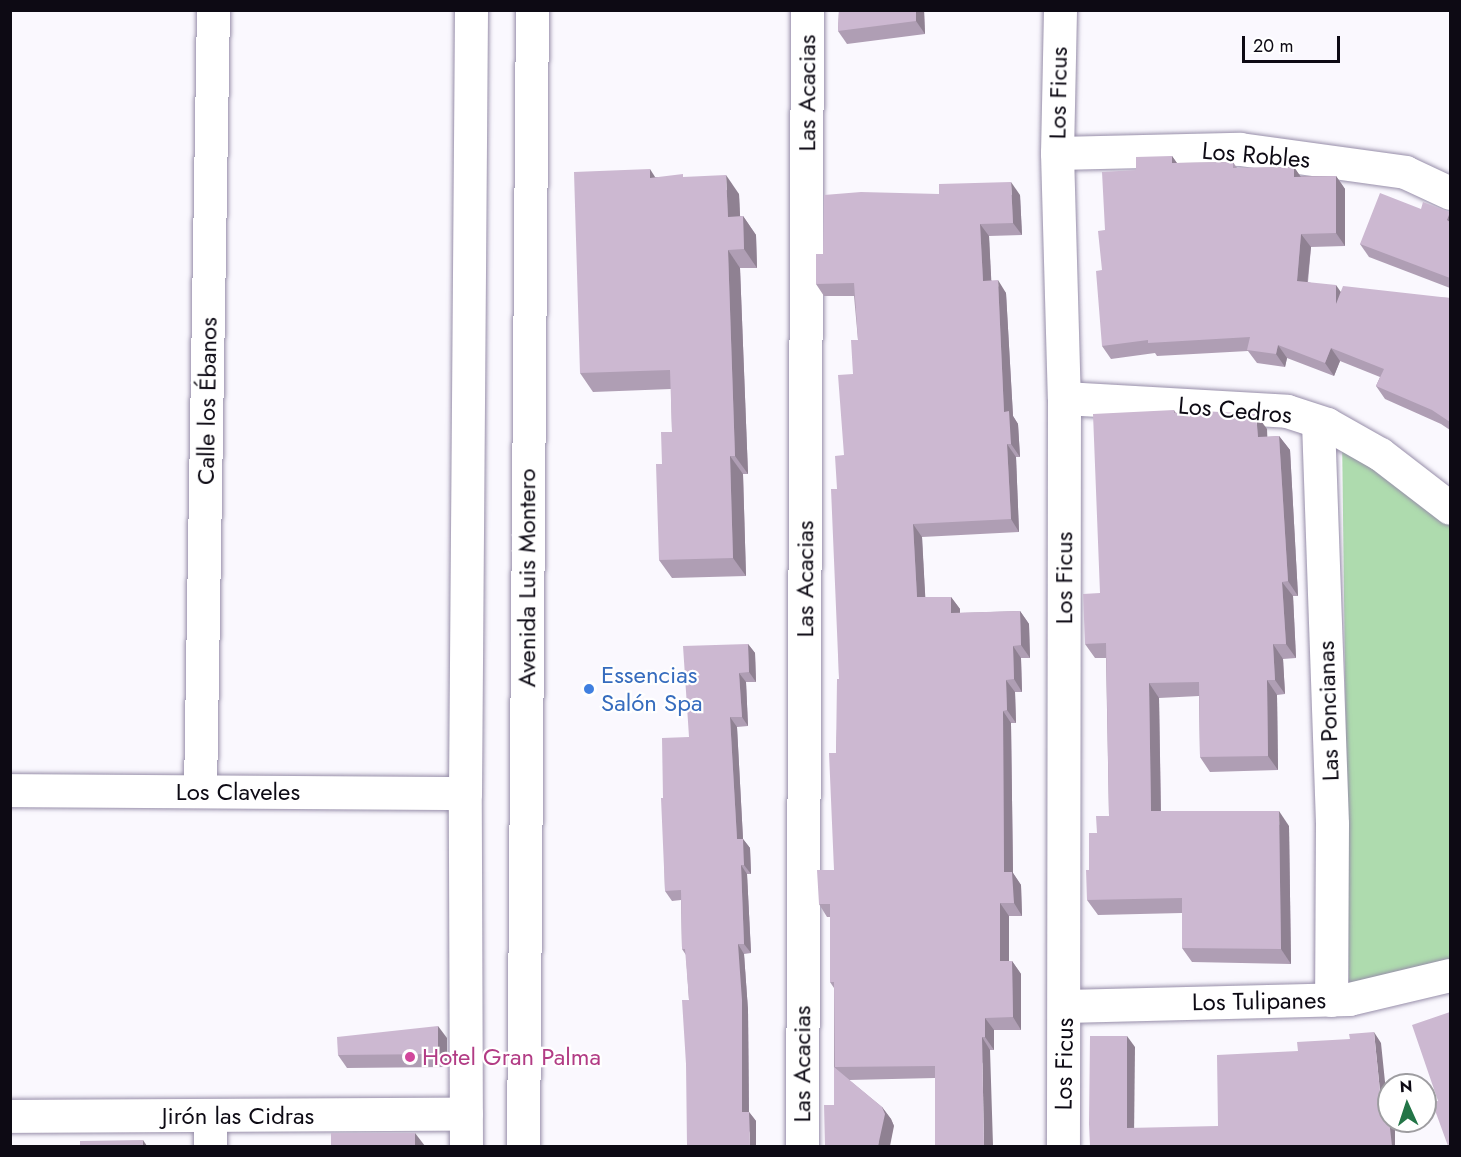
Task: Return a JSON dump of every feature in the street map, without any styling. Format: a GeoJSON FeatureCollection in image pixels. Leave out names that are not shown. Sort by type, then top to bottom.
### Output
{"type":"FeatureCollection","features":[{"type":"Feature","properties":{"kind":"street","name":"Calle los Ébanos"},"geometry":{"type":"LineString","coordinates":[[200,792],[213,10]]}},
{"type":"Feature","properties":{"kind":"street"},"geometry":{"type":"LineString","coordinates":[[466,1146],[465,793],[471,10]]}},
{"type":"Feature","properties":{"kind":"street","name":"Avenida Luis Montero"},"geometry":{"type":"LineString","coordinates":[[523,1146],[532,10]]}},
{"type":"Feature","properties":{"kind":"street","name":"Las Acacias"},"geometry":{"type":"LineString","coordinates":[[802,1146],[807,10]]}},
{"type":"Feature","properties":{"kind":"street","name":"Los Ficus"},"geometry":{"type":"LineString","coordinates":[[1060,10],[1057,153],[1064,399],[1065,1006],[1063,1146]]}},
{"type":"Feature","properties":{"kind":"street","name":"Los Robles"},"geometry":{"type":"LineString","coordinates":[[1057,153],[1240,149],[1405,172],[1450,193]]}},
{"type":"Feature","properties":{"kind":"street","name":"Los Cedros"},"geometry":{"type":"LineString","coordinates":[[1064,399],[1287,411],[1318,422],[1380,454],[1450,508]]}},
{"type":"Feature","properties":{"kind":"street","name":"Las Poncianas"},"geometry":{"type":"LineString","coordinates":[[1318,422],[1332,824],[1331,1000]]}},
{"type":"Feature","properties":{"kind":"street","name":"Los Claveles"},"geometry":{"type":"LineString","coordinates":[[10,790],[465,793]]}},
{"type":"Feature","properties":{"kind":"street","name":"Los Tulipanes"},"geometry":{"type":"LineString","coordinates":[[1065,1006],[1349,999],[1450,975]]}},
{"type":"Feature","properties":{"kind":"street","name":"Jirón las Cidras"},"geometry":{"type":"LineString","coordinates":[[10,1116],[210,1131],[466,1114]]}},
{"type":"Feature","properties":{"kind":"green space"},"geometry":{"type":"Polygon","coordinates":[[[1342,433],[1450,508],[1450,975],[1349,999],[1342,433]]]}},
{"type":"Feature","properties":{"kind":"building"},"geometry":{"type":"Polygon","coordinates":[[[839,10],[916,10],[916,21],[838,31],[839,10]]]}},
{"type":"Feature","properties":{"kind":"building"},"geometry":{"type":"Polygon","coordinates":[[[1172,156],[1172,163],[1233,162],[1233,168],[1294,167],[1294,177],[1336,176],[1336,233],[1301,234],[1297,281],[1336,285],[1336,304],[1343,286],[1450,298],[1450,422],[1432,410],[1376,386],[1384,369],[1331,348],[1325,363],[1278,345],[1276,354],[1247,350],[1250,337],[1148,343],[1148,340],[1102,346],[1096,271],[1102,270],[1098,231],[1105,230],[1102,172],[1136,170],[1136,157],[1172,156]]]}},
{"type":"Feature","properties":{"kind":"building"},"geometry":{"type":"Polygon","coordinates":[[[650,169],[650,178],[683,174],[683,177],[726,175],[728,217],[743,216],[744,249],[728,250],[735,456],[730,456],[733,558],[659,560],[656,464],[662,464],[661,432],[672,432],[670,370],[580,373],[574,172],[650,169]]]}},
{"type":"Feature","properties":{"kind":"building"},"geometry":{"type":"Polygon","coordinates":[[[1011,182],[1013,223],[980,224],[983,281],[998,280],[1004,412],[1009,411],[1011,444],[1007,444],[1011,519],[913,524],[917,597],[951,597],[951,613],[1020,611],[1021,645],[1013,646],[1014,679],[1006,680],[1007,710],[1003,711],[1004,872],[1012,872],[1014,903],[1000,903],[1000,961],[1012,961],[1013,1017],[985,1018],[985,1037],[982,1037],[984,1146],[935,1146],[935,1066],[835,1067],[834,982],[830,982],[830,904],[819,904],[817,870],[834,870],[829,753],[836,753],[837,679],[839,679],[831,489],[837,489],[835,456],[844,455],[838,375],[853,374],[851,340],[858,340],[854,283],[816,284],[816,254],[823,254],[824,195],[861,192],[939,194],[939,184],[1011,182]]]}},
{"type":"Feature","properties":{"kind":"building"},"geometry":{"type":"Polygon","coordinates":[[[1380,193],[1421,209],[1423,202],[1450,212],[1447,220],[1450,222],[1450,278],[1360,244],[1380,193]]]}},
{"type":"Feature","properties":{"kind":"building"},"geometry":{"type":"Polygon","coordinates":[[[1174,410],[1174,413],[1202,411],[1256,414],[1258,437],[1279,436],[1288,581],[1282,582],[1286,644],[1273,644],[1275,680],[1267,680],[1268,756],[1200,757],[1199,682],[1149,683],[1151,811],[1279,811],[1281,949],[1182,948],[1182,898],[1087,900],[1086,870],[1089,870],[1089,833],[1097,833],[1096,816],[1109,816],[1106,643],[1085,644],[1083,594],[1100,593],[1093,414],[1174,410]]]}},
{"type":"Feature","properties":{"kind":"building"},"geometry":{"type":"Polygon","coordinates":[[[748,644],[749,672],[739,673],[742,717],[730,717],[737,839],[743,839],[744,865],[741,865],[744,944],[738,944],[742,1000],[742,1112],[749,1112],[750,1146],[687,1146],[686,1064],[682,1000],[689,1000],[685,949],[682,949],[681,890],[665,891],[661,798],[663,798],[662,738],[689,737],[683,646],[748,644]]]}},
{"type":"Feature","properties":{"kind":"building"},"geometry":{"type":"Polygon","coordinates":[[[1450,1012],[1450,1146],[1448,1146],[1437,1116],[1437,1073],[1428,1073],[1412,1025],[1450,1012]]]}},
{"type":"Feature","properties":{"kind":"building"},"geometry":{"type":"Polygon","coordinates":[[[438,1026],[438,1054],[338,1055],[337,1037],[438,1026]]]}},
{"type":"Feature","properties":{"kind":"building"},"geometry":{"type":"Polygon","coordinates":[[[1374,1032],[1378,1073],[1377,1133],[1391,1133],[1392,1146],[1090,1146],[1090,1036],[1127,1036],[1127,1128],[1218,1126],[1217,1055],[1298,1051],[1297,1042],[1350,1039],[1349,1034],[1374,1032]]]}},
{"type":"Feature","properties":{"kind":"building"},"geometry":{"type":"Polygon","coordinates":[[[834,1067],[882,1107],[885,1114],[878,1146],[825,1146],[824,1105],[834,1105],[834,1067]]]}},
{"type":"Feature","properties":{"kind":"building"},"geometry":{"type":"Polygon","coordinates":[[[331,1133],[415,1133],[415,1146],[331,1146],[331,1133]]]}},
{"type":"Feature","properties":{"kind":"building"},"geometry":{"type":"Polygon","coordinates":[[[143,1140],[143,1146],[80,1146],[80,1141],[143,1140]]]}},
{"type":"Feature","properties":{"kind":"place","name":"Essencias Salón Spa"},"geometry":{"type":"Point","coordinates":[589,689]}},
{"type":"Feature","properties":{"kind":"place","name":"Hotel Gran Palma"},"geometry":{"type":"Point","coordinates":[410,1057]}}]}
